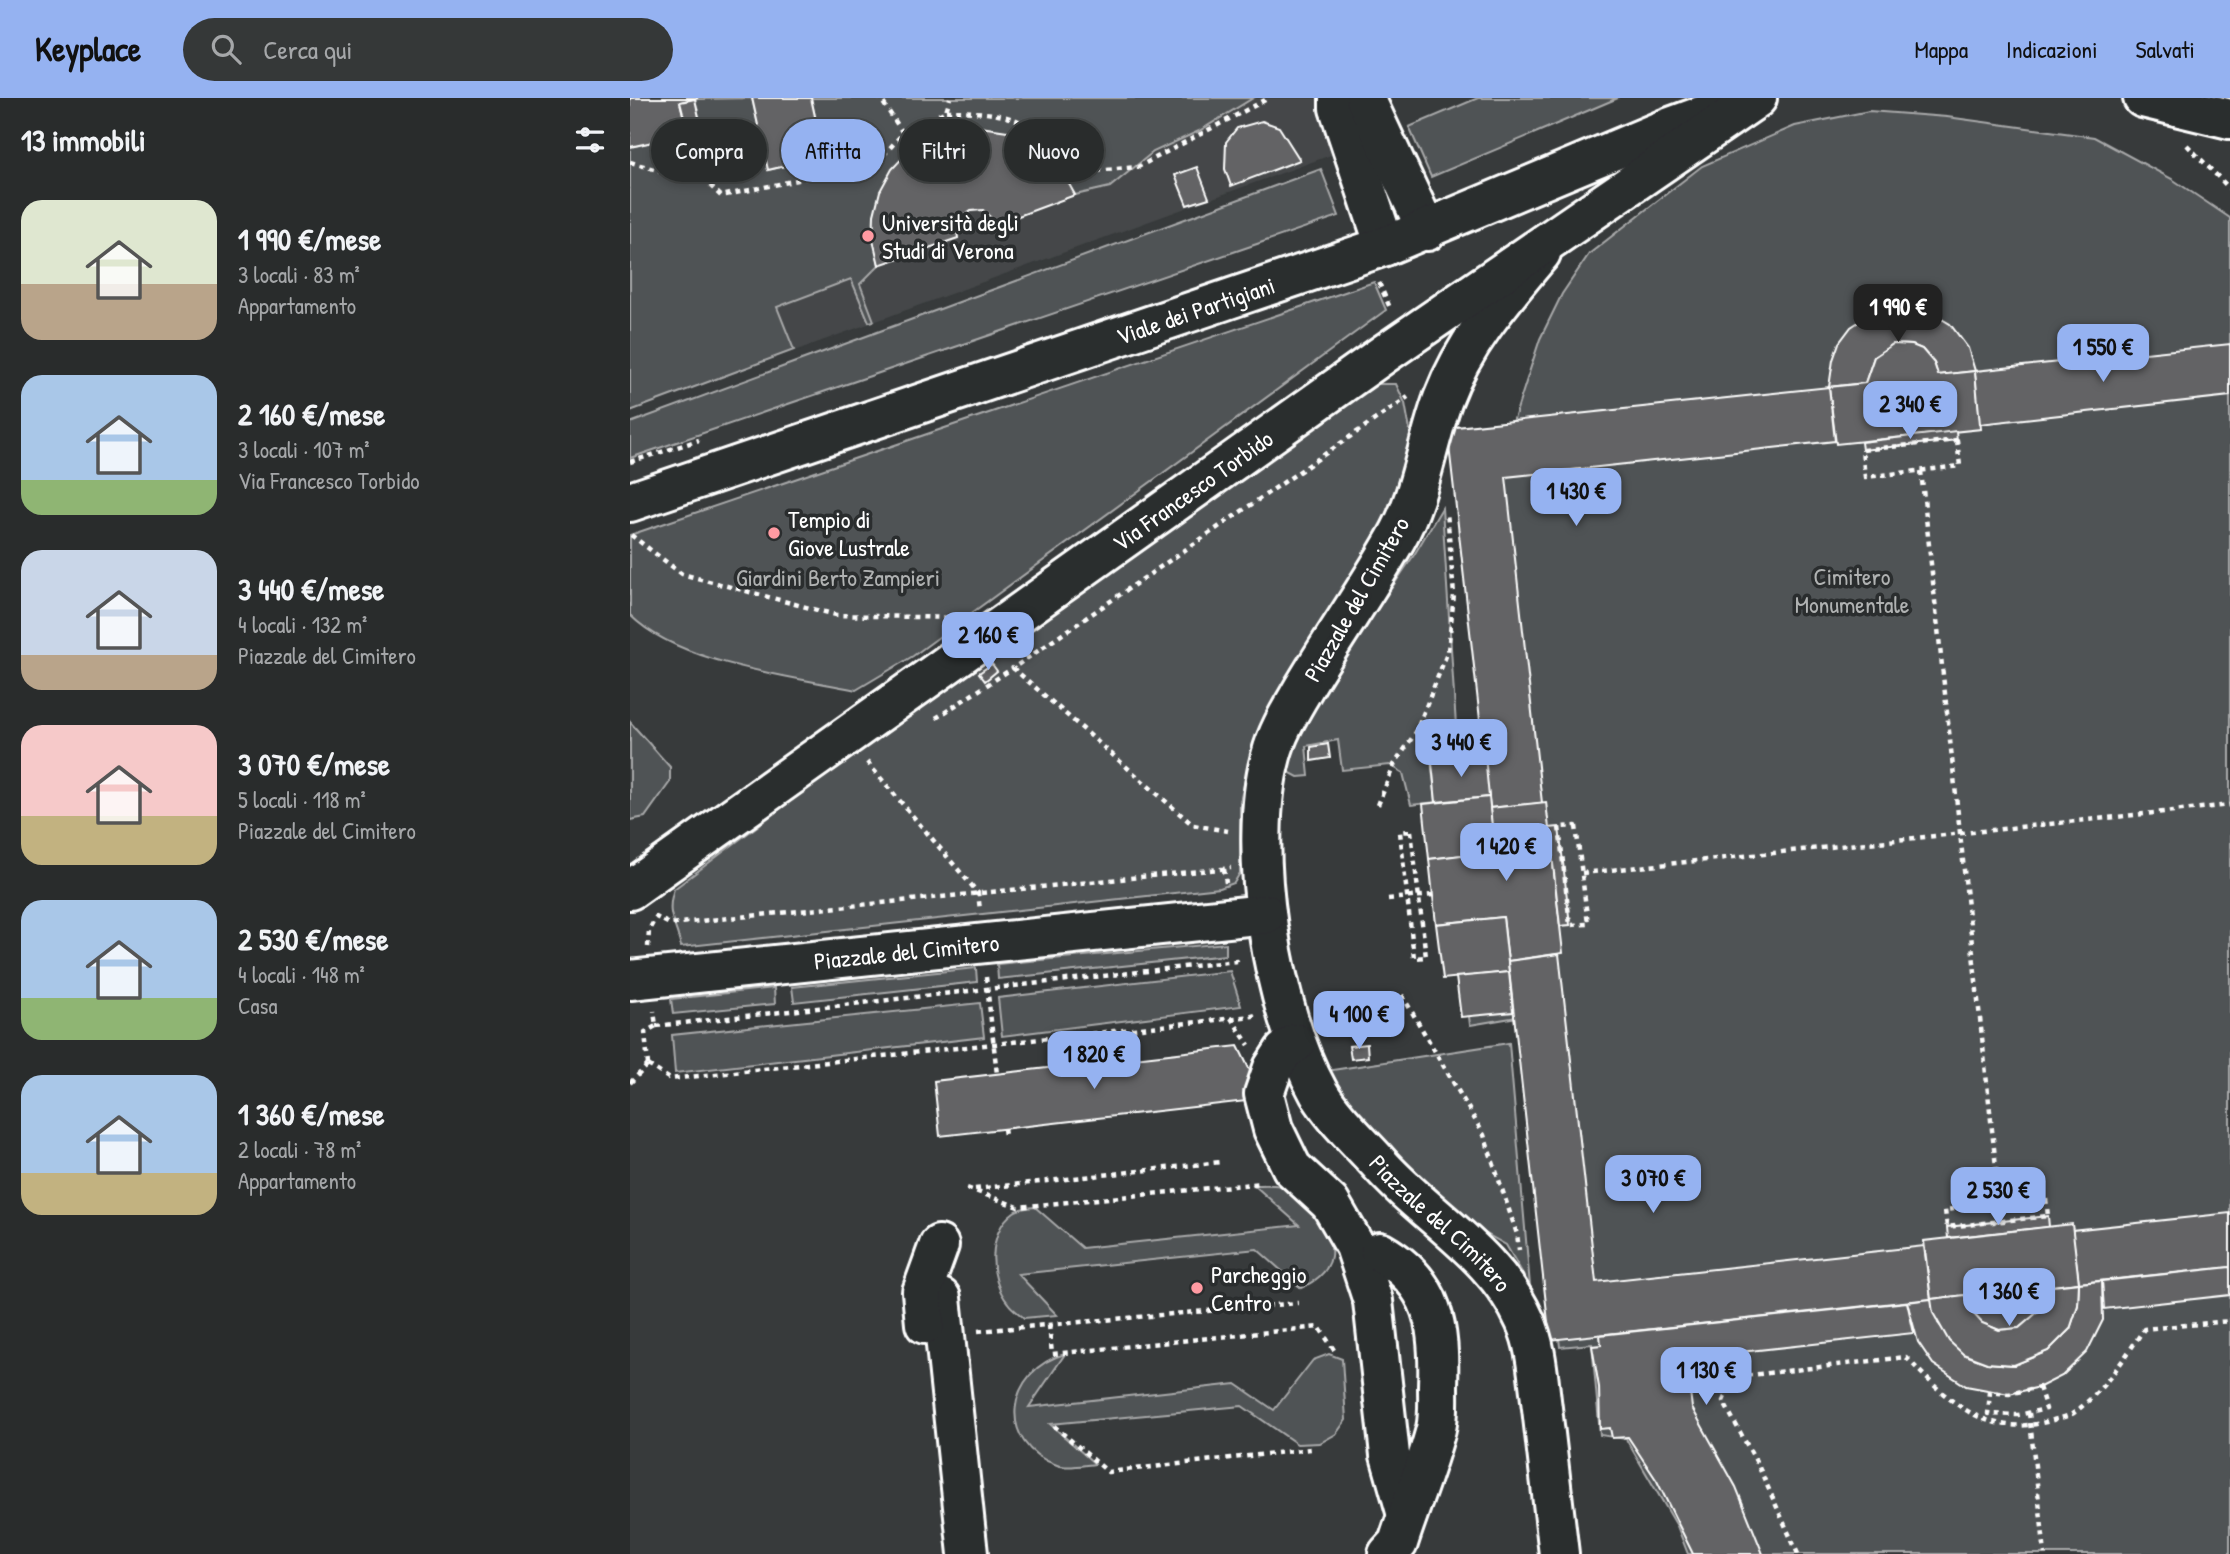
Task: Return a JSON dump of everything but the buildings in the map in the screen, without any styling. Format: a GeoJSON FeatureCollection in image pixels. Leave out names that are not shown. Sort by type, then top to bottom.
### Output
{"type":"FeatureCollection","features":[{"type":"Feature","properties":{"kind":"main road"},"geometry":{"type":"LineString","coordinates":[[1339,98],[1339,108],[1381,262]]}},
{"type":"Feature","properties":{"kind":"main road"},"geometry":{"type":"LineString","coordinates":[[1365,98],[1427,231]]}},
{"type":"Feature","properties":{"kind":"main road","name":"Viale dei Partigiani"},"geometry":{"type":"LineString","coordinates":[[630,502],[1381,262],[1427,231],[1665,129],[1751,98]]}},
{"type":"Feature","properties":{"kind":"main road","name":"Via Francesco Torbido"},"geometry":{"type":"LineString","coordinates":[[630,890],[1558,233],[1673,159],[1757,98]]}},
{"type":"Feature","properties":{"kind":"main road"},"geometry":{"type":"LineString","coordinates":[[2143,98],[2230,119]]}},
{"type":"Feature","properties":{"kind":"main road","name":"Piazzale del Cimitero"},"geometry":{"type":"LineString","coordinates":[[1558,233],[1491,313],[1462,359],[1443,399],[1418,488],[1398,536],[1338,629],[1281,732],[1271,755],[1262,813],[1266,914],[1285,1006],[1296,1043],[1321,1098],[1385,1171],[1491,1267],[1511,1294],[1527,1324],[1535,1356],[1559,1554]]}},
{"type":"Feature","properties":{"kind":"main road","name":"Piazzale del Cimitero"},"geometry":{"type":"LineString","coordinates":[[644,978],[1266,914]]}},
{"type":"Feature","properties":{"kind":"main road"},"geometry":{"type":"LineString","coordinates":[[1296,1043],[1284,1051],[1273,1068],[1264,1094],[1273,1129],[1292,1168],[1330,1203],[1354,1246],[1370,1290],[1390,1455],[1407,1515]]}},
{"type":"Feature","properties":{"kind":"main road"},"geometry":{"type":"LineString","coordinates":[[939,1245],[922,1292],[929,1380],[954,1438]]}},
{"type":"Feature","properties":{"kind":"main road"},"geometry":{"type":"LineString","coordinates":[[1380,1252],[1401,1265],[1420,1284],[1433,1315],[1439,1351],[1437,1427],[1398,1543],[1388,1554]]}},
{"type":"Feature","properties":{"kind":"main road"},"geometry":{"type":"LineString","coordinates":[[942,1298],[954,1438],[968,1554]]}},
{"type":"Feature","properties":{"kind":"path"},"geometry":{"type":"LineString","coordinates":[[880,98],[899,127]]}},
{"type":"Feature","properties":{"kind":"path"},"geometry":{"type":"LineString","coordinates":[[946,111],[950,98]]}},
{"type":"Feature","properties":{"kind":"path"},"geometry":{"type":"LineString","coordinates":[[930,119],[946,111],[992,112],[1034,126],[1084,172],[1138,167],[1269,98]]}},
{"type":"Feature","properties":{"kind":"path"},"geometry":{"type":"LineString","coordinates":[[630,162],[664,172],[690,166],[721,196],[846,170],[866,176],[899,138]]}},
{"type":"Feature","properties":{"kind":"path"},"geometry":{"type":"LineString","coordinates":[[1381,262],[1391,312],[1384,319]]}},
{"type":"Feature","properties":{"kind":"path"},"geometry":{"type":"LineString","coordinates":[[1404,386],[1408,397],[1408,410]]}},
{"type":"Feature","properties":{"kind":"path"},"geometry":{"type":"LineString","coordinates":[[1229,832],[1192,825],[1013,668],[1408,397]]}},
{"type":"Feature","properties":{"kind":"path"},"geometry":{"type":"LineString","coordinates":[[1957,440],[1960,466],[1921,471],[1865,477],[1862,450],[1957,440]]}},
{"type":"Feature","properties":{"kind":"path"},"geometry":{"type":"LineString","coordinates":[[1921,471],[2000,1204]]}},
{"type":"Feature","properties":{"kind":"path"},"geometry":{"type":"LineString","coordinates":[[1377,805],[1394,765],[1416,732],[1448,652],[1454,595],[1446,503]]}},
{"type":"Feature","properties":{"kind":"path"},"geometry":{"type":"LineString","coordinates":[[630,535],[682,574],[836,615],[958,618]]}},
{"type":"Feature","properties":{"kind":"path"},"geometry":{"type":"LineString","coordinates":[[867,762],[978,893],[981,918]]}},
{"type":"Feature","properties":{"kind":"path"},"geometry":{"type":"LineString","coordinates":[[1582,873],[1960,836],[2230,805]]}},
{"type":"Feature","properties":{"kind":"path"},"geometry":{"type":"LineString","coordinates":[[1230,820],[1231,844]]}},
{"type":"Feature","properties":{"kind":"path"},"geometry":{"type":"LineString","coordinates":[[1576,826],[1582,873],[1588,924],[1570,925],[1559,827],[1576,826]]}},
{"type":"Feature","properties":{"kind":"path"},"geometry":{"type":"LineString","coordinates":[[1411,831],[1419,896],[1426,957],[1415,958],[1400,832],[1411,831]]}},
{"type":"Feature","properties":{"kind":"path"},"geometry":{"type":"LineString","coordinates":[[656,1026],[644,978],[649,930],[656,917],[670,924],[1224,869],[1234,867],[1232,856]]}},
{"type":"Feature","properties":{"kind":"path"},"geometry":{"type":"LineString","coordinates":[[1224,869],[1226,883]]}},
{"type":"Feature","properties":{"kind":"path"},"geometry":{"type":"LineString","coordinates":[[1388,899],[1433,895]]}},
{"type":"Feature","properties":{"kind":"path"},"geometry":{"type":"LineString","coordinates":[[648,1065],[645,1032],[656,1026],[1237,961],[1240,972]]}},
{"type":"Feature","properties":{"kind":"path"},"geometry":{"type":"LineString","coordinates":[[986,971],[997,1074]]}},
{"type":"Feature","properties":{"kind":"path"},"geometry":{"type":"LineString","coordinates":[[1402,995],[1484,1135],[1517,1234],[1520,1260]]}},
{"type":"Feature","properties":{"kind":"path"},"geometry":{"type":"LineString","coordinates":[[648,1065],[670,1079],[1252,1016],[1250,1005]]}},
{"type":"Feature","properties":{"kind":"path"},"geometry":{"type":"LineString","coordinates":[[1231,1018],[1253,1052]]}},
{"type":"Feature","properties":{"kind":"path"},"geometry":{"type":"LineString","coordinates":[[630,1083],[648,1065]]}},
{"type":"Feature","properties":{"kind":"path"},"geometry":{"type":"LineString","coordinates":[[1222,1162],[969,1189],[1018,1207],[1263,1183]]}},
{"type":"Feature","properties":{"kind":"path"},"geometry":{"type":"LineString","coordinates":[[2046,1199],[2048,1216],[1947,1227],[1945,1210],[2000,1204],[2046,1199]]}},
{"type":"Feature","properties":{"kind":"path"},"geometry":{"type":"LineString","coordinates":[[972,1331],[1298,1303]]}},
{"type":"Feature","properties":{"kind":"path"},"geometry":{"type":"LineString","coordinates":[[1798,1554],[1756,1463],[1723,1401],[1734,1377],[1906,1357],[1949,1401],[1979,1419],[2030,1426],[2073,1414],[2111,1377],[2144,1329],[2230,1321]]}},
{"type":"Feature","properties":{"kind":"path"},"geometry":{"type":"LineString","coordinates":[[1049,1325],[1052,1354],[1319,1327],[1334,1350]]}},
{"type":"Feature","properties":{"kind":"path"},"geometry":{"type":"LineString","coordinates":[[2039,1387],[2046,1409],[2029,1413],[1988,1414],[1990,1392],[2009,1394],[2039,1387]]}},
{"type":"Feature","properties":{"kind":"path"},"geometry":{"type":"LineString","coordinates":[[2029,1413],[2045,1554]]}},
{"type":"Feature","properties":{"kind":"path"},"geometry":{"type":"LineString","coordinates":[[1054,1426],[1108,1472],[1311,1449]]}},
{"type":"Feature","properties":{"kind":"shaded area","name":"Università degli Studi di Verona"},"geometry":{"type":"Polygon","coordinates":[[[630,98],[1330,98],[1339,152],[630,411],[630,98]]]}},
{"type":"Feature","properties":{"kind":"green space"},"geometry":{"type":"Polygon","coordinates":[[[752,98],[757,119],[699,119],[695,99],[752,98]]]}},
{"type":"Feature","properties":{"kind":"green space"},"geometry":{"type":"Polygon","coordinates":[[[811,98],[1253,98],[1199,131],[1153,152],[1110,187],[1075,195],[1064,182],[1104,182],[1104,119],[1004,119],[1004,143],[990,140],[990,119],[899,119],[899,170],[888,182],[876,218],[879,265],[860,284],[874,321],[869,322],[851,279],[777,307],[794,350],[630,411],[630,147],[651,142],[651,182],[767,182],[767,166],[768,170],[781,167],[781,182],[885,182],[885,119],[816,119],[811,98]]]}},
{"type":"Feature","properties":{"kind":"green space"},"geometry":{"type":"Polygon","coordinates":[[[1478,98],[1618,98],[1431,177],[1409,127],[1478,98]]]}},
{"type":"Feature","properties":{"kind":"green space","name":"Cimitero Monumentale"},"geometry":{"type":"Polygon","coordinates":[[[1869,111],[1947,117],[2094,137],[2172,179],[2230,218],[2230,1554],[1688,1554],[1677,1526],[1626,1439],[1600,1435],[1592,1344],[1560,1347],[1523,1016],[1470,1025],[1440,761],[1489,755],[1457,432],[1513,422],[1540,339],[1562,294],[1589,254],[1702,166],[1795,126],[1869,111]]]}},
{"type":"Feature","properties":{"kind":"green space"},"geometry":{"type":"Polygon","coordinates":[[[1321,169],[1339,216],[630,458],[630,423],[1321,169]]]}},
{"type":"Feature","properties":{"kind":"green space","name":"Giardini Berto Zampieri"},"geometry":{"type":"Polygon","coordinates":[[[1374,282],[1386,310],[913,656],[856,690],[768,673],[705,657],[651,632],[630,615],[630,535],[1374,282]]]}},
{"type":"Feature","properties":{"kind":"green space"},"geometry":{"type":"Polygon","coordinates":[[[1376,384],[1396,384],[1405,403],[1411,436],[1408,467],[1394,510],[1269,710],[1248,766],[1240,802],[1240,873],[1234,883],[1220,888],[681,947],[671,913],[674,889],[903,716],[1376,384]]]}},
{"type":"Feature","properties":{"kind":"green space"},"geometry":{"type":"Polygon","coordinates":[[[1442,508],[1458,757],[1431,760],[1436,802],[1411,805],[1403,773],[1390,765],[1342,770],[1338,740],[1306,746],[1309,776],[1298,777],[1283,769],[1283,748],[1414,555],[1442,508]]]}},
{"type":"Feature","properties":{"kind":"green space"},"geometry":{"type":"Polygon","coordinates":[[[630,722],[670,767],[670,782],[645,817],[630,820],[630,722]]]}},
{"type":"Feature","properties":{"kind":"green space"},"geometry":{"type":"Polygon","coordinates":[[[1226,943],[1226,955],[998,979],[997,964],[1226,943]]]}},
{"type":"Feature","properties":{"kind":"green space"},"geometry":{"type":"Polygon","coordinates":[[[976,968],[977,982],[794,1002],[792,987],[976,968]]]}},
{"type":"Feature","properties":{"kind":"green space"},"geometry":{"type":"Polygon","coordinates":[[[1230,971],[1241,1006],[1002,1036],[998,998],[1230,971]]]}},
{"type":"Feature","properties":{"kind":"green space"},"geometry":{"type":"Polygon","coordinates":[[[774,988],[775,1004],[673,1014],[671,999],[774,988]]]}},
{"type":"Feature","properties":{"kind":"green space"},"geometry":{"type":"Polygon","coordinates":[[[980,1003],[984,1037],[675,1073],[672,1035],[980,1003]]]}},
{"type":"Feature","properties":{"kind":"green space"},"geometry":{"type":"Polygon","coordinates":[[[1509,1043],[1530,1286],[1506,1245],[1433,1204],[1380,1149],[1326,1071],[1509,1043]]]}},
{"type":"Feature","properties":{"kind":"green space"},"geometry":{"type":"Polygon","coordinates":[[[1254,1185],[1282,1186],[1297,1192],[1328,1236],[1331,1246],[1329,1265],[1314,1281],[1301,1288],[1257,1249],[1018,1274],[1057,1315],[1024,1318],[1001,1293],[994,1269],[995,1243],[1005,1220],[1014,1212],[1035,1207],[1082,1248],[1299,1225],[1254,1185]]]}},
{"type":"Feature","properties":{"kind":"green space"},"geometry":{"type":"Polygon","coordinates":[[[1065,1354],[1029,1407],[1236,1384],[1274,1410],[1313,1360],[1329,1354],[1342,1359],[1346,1420],[1336,1434],[1320,1443],[1297,1444],[1242,1406],[1050,1424],[1095,1464],[1061,1466],[1037,1455],[1024,1441],[1017,1425],[1016,1408],[1020,1391],[1030,1375],[1045,1363],[1065,1354]]]}},
{"type":"Feature","properties":{"kind":"place","name":"Università degli Studi di Verona"},"geometry":{"type":"Point","coordinates":[868,236]}},
{"type":"Feature","properties":{"kind":"place","name":"Tempio di Giove Lustrale"},"geometry":{"type":"Point","coordinates":[774,533]}},
{"type":"Feature","properties":{"kind":"place","name":"Parcheggio Centro"},"geometry":{"type":"Point","coordinates":[1197,1288]}}]}
